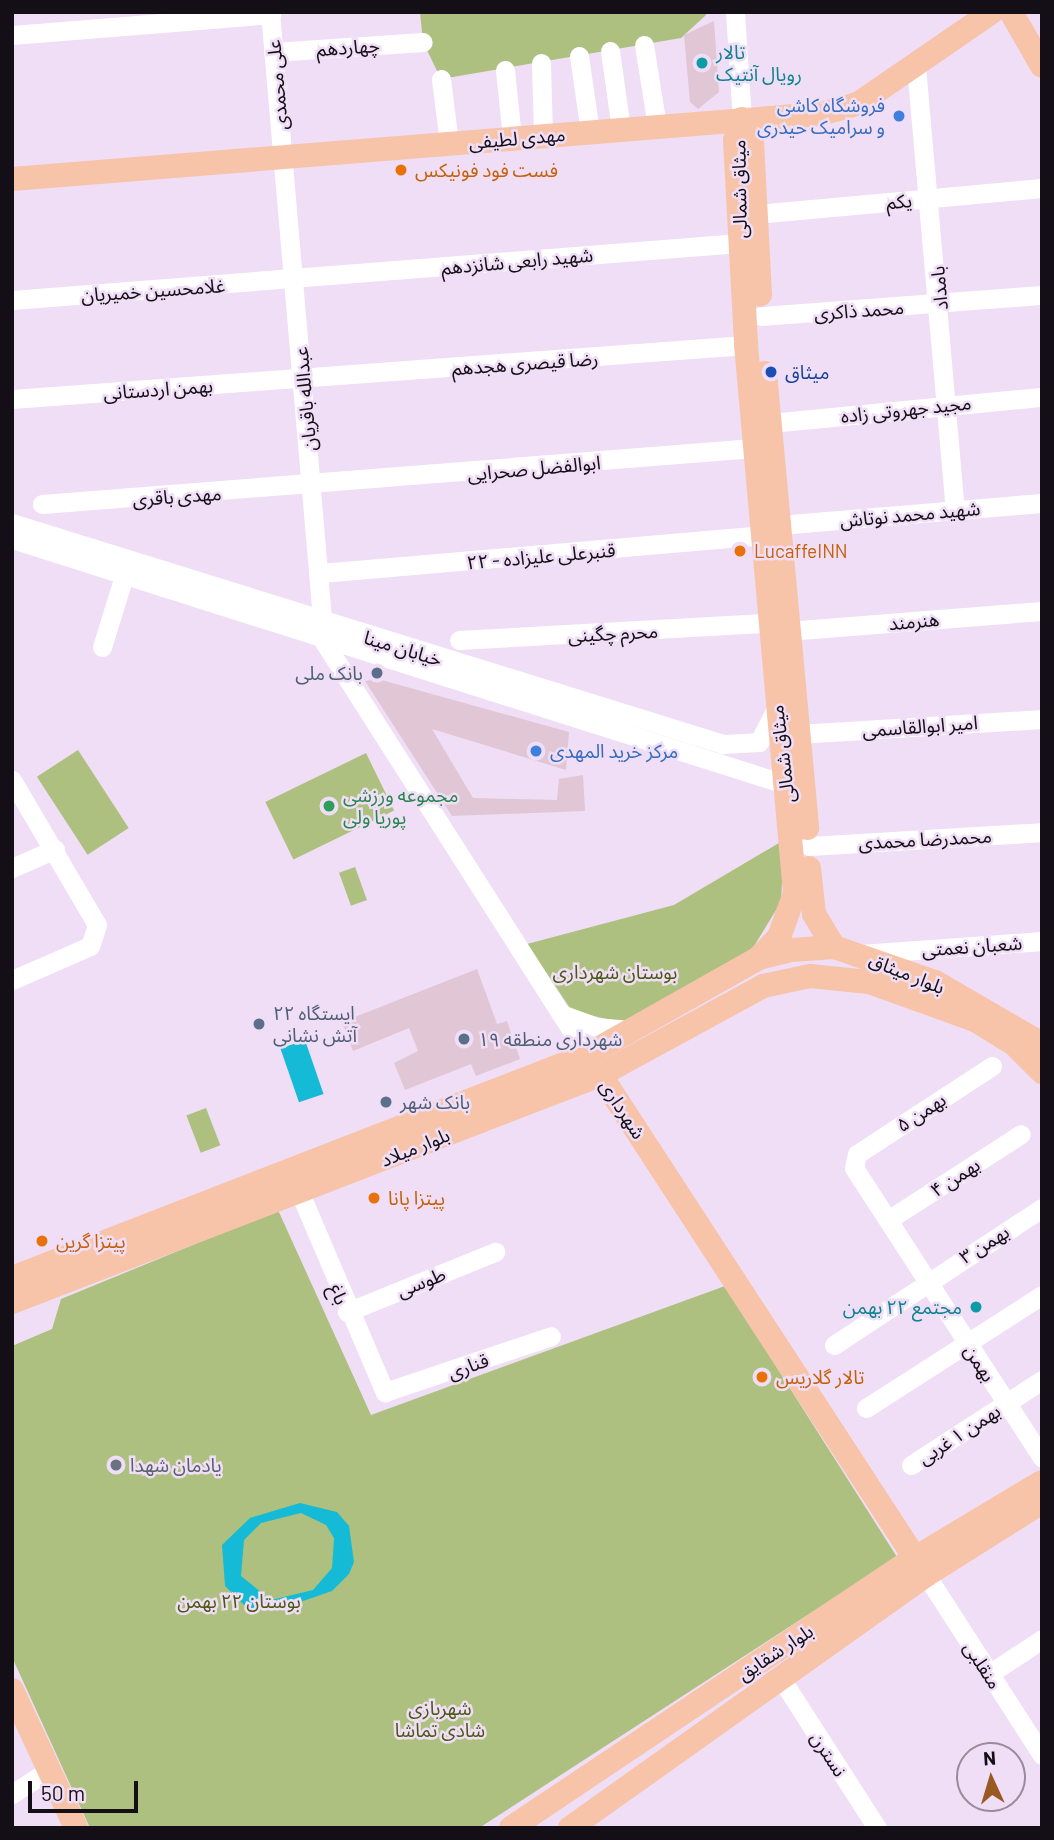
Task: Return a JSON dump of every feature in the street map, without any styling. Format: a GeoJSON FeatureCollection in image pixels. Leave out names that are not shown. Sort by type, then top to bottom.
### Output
{"type":"FeatureCollection","features":[{"type":"Feature","properties":{"kind":"main road","name":"مهدی لطیفی"},"geometry":{"type":"LineString","coordinates":[[12,179],[742,119],[858,104],[992,12]]}},
{"type":"Feature","properties":{"kind":"main road"},"geometry":{"type":"LineString","coordinates":[[1011,12],[1042,66]]}},
{"type":"Feature","properties":{"kind":"main road","name":"میثاق شمالی"},"geometry":{"type":"LineString","coordinates":[[742,119],[752,140],[761,316],[770,423],[770,530],[777,627],[777,707],[809,846],[814,914],[834,947]]}},
{"type":"Feature","properties":{"kind":"main road","name":"میثاق شمالی"},"geometry":{"type":"LineString","coordinates":[[742,119],[735,139],[746,345],[754,447],[770,530]]}},
{"type":"Feature","properties":{"kind":"main road","name":"میثاق شمالی"},"geometry":{"type":"LineString","coordinates":[[760,958],[779,937],[795,893],[794,784],[798,734],[777,627]]}},
{"type":"Feature","properties":{"kind":"main road","name":"بلوار میثاق"},"geometry":{"type":"LineString","coordinates":[[760,958],[834,947],[860,954],[987,1007],[1042,1044]]}},
{"type":"Feature","properties":{"kind":"main road","name":"بلوار میلاد"},"geometry":{"type":"LineString","coordinates":[[12,1302],[293,1167],[594,1065],[634,1031],[760,958]]}},
{"type":"Feature","properties":{"kind":"main road","name":"بلوار میثاق"},"geometry":{"type":"LineString","coordinates":[[810,976],[869,982],[925,1000],[1014,1044],[1042,1072]]}},
{"type":"Feature","properties":{"kind":"main road","name":"بلوار میلاد"},"geometry":{"type":"LineString","coordinates":[[12,1278],[297,1194],[594,1065],[763,986],[810,976]]}},
{"type":"Feature","properties":{"kind":"main road","name":"شهرداری"},"geometry":{"type":"LineString","coordinates":[[594,1065],[920,1566]]}},
{"type":"Feature","properties":{"kind":"main road","name":"بلوار شقایق"},"geometry":{"type":"LineString","coordinates":[[511,1828],[681,1712],[920,1566],[1042,1482]]}},
{"type":"Feature","properties":{"kind":"main road","name":"بلوار شقایق"},"geometry":{"type":"LineString","coordinates":[[570,1828],[782,1680],[920,1566],[1042,1502]]}},
{"type":"Feature","properties":{"kind":"main road"},"geometry":{"type":"LineString","coordinates":[[732,1680],[726,1703],[743,1708]]}},
{"type":"Feature","properties":{"kind":"main road"},"geometry":{"type":"LineString","coordinates":[[15,1701],[76,1828]]}},
{"type":"Feature","properties":{"kind":"main road"},"geometry":{"type":"LineString","coordinates":[[681,1712],[703,1717],[691,1745]]}},
{"type":"Feature","properties":{"kind":"street"},"geometry":{"type":"LineString","coordinates":[[735,12],[742,119]]}},
{"type":"Feature","properties":{"kind":"street"},"geometry":{"type":"LineString","coordinates":[[1011,12],[1042,75]]}},
{"type":"Feature","properties":{"kind":"street"},"geometry":{"type":"LineString","coordinates":[[12,35],[271,13]]}},
{"type":"Feature","properties":{"kind":"street","name":"علی محمدی"},"geometry":{"type":"LineString","coordinates":[[271,13],[283,157]]}},
{"type":"Feature","properties":{"kind":"street","name":"چهاردهم"},"geometry":{"type":"LineString","coordinates":[[274,52],[423,42]]}},
{"type":"Feature","properties":{"kind":"street"},"geometry":{"type":"LineString","coordinates":[[644,44],[657,126]]}},
{"type":"Feature","properties":{"kind":"street"},"geometry":{"type":"LineString","coordinates":[[610,51],[621,129]]}},
{"type":"Feature","properties":{"kind":"street"},"geometry":{"type":"LineString","coordinates":[[579,56],[590,132]]}},
{"type":"Feature","properties":{"kind":"street"},"geometry":{"type":"LineString","coordinates":[[541,63],[543,136]]}},
{"type":"Feature","properties":{"kind":"street","name":"بامداد"},"geometry":{"type":"LineString","coordinates":[[916,66],[932,198],[956,510]]}},
{"type":"Feature","properties":{"kind":"street"},"geometry":{"type":"LineString","coordinates":[[505,70],[512,138]]}},
{"type":"Feature","properties":{"kind":"street"},"geometry":{"type":"LineString","coordinates":[[441,79],[449,143]]}},
{"type":"Feature","properties":{"kind":"street","name":"عبدالله باقریان"},"geometry":{"type":"LineString","coordinates":[[283,157],[313,488],[323,632]]}},
{"type":"Feature","properties":{"kind":"street","name":"یکم"},"geometry":{"type":"LineString","coordinates":[[756,214],[1042,188]]}},
{"type":"Feature","properties":{"kind":"street","name":"شهید رابعی شانزدهم"},"geometry":{"type":"LineString","coordinates":[[294,279],[740,243]]}},
{"type":"Feature","properties":{"kind":"street","name":"غلامحسین خمیریان"},"geometry":{"type":"LineString","coordinates":[[12,300],[294,279]]}},
{"type":"Feature","properties":{"kind":"street","name":"محمد ذاکری"},"geometry":{"type":"LineString","coordinates":[[761,316],[1042,295]]}},
{"type":"Feature","properties":{"kind":"street","name":"رضا قیصری هجدهم"},"geometry":{"type":"LineString","coordinates":[[303,379],[746,345]]}},
{"type":"Feature","properties":{"kind":"street","name":"بهمن اردستانی"},"geometry":{"type":"LineString","coordinates":[[12,399],[303,379]]}},
{"type":"Feature","properties":{"kind":"street","name":"مجید جهروتی زاده"},"geometry":{"type":"LineString","coordinates":[[770,423],[1042,397]]}},
{"type":"Feature","properties":{"kind":"street","name":"ابوالفضل صحرایی"},"geometry":{"type":"LineString","coordinates":[[313,488],[754,447]]}},
{"type":"Feature","properties":{"kind":"street","name":"مهدی باقری"},"geometry":{"type":"LineString","coordinates":[[42,504],[313,488]]}},
{"type":"Feature","properties":{"kind":"street","name":"شهید محمد نوتاش"},"geometry":{"type":"LineString","coordinates":[[770,530],[1042,503]]}},
{"type":"Feature","properties":{"kind":"street","name":"خیابان مینا"},"geometry":{"type":"LineString","coordinates":[[12,523],[323,632],[794,784]]}},
{"type":"Feature","properties":{"kind":"street","name":"قنبرعلی علیزاده - ۲۲"},"geometry":{"type":"LineString","coordinates":[[320,573],[770,530]]}},
{"type":"Feature","properties":{"kind":"street","name":"خیابان مینا"},"geometry":{"type":"LineString","coordinates":[[12,539],[124,576],[736,747],[759,742],[777,707]]}},
{"type":"Feature","properties":{"kind":"street"},"geometry":{"type":"LineString","coordinates":[[102,647],[124,576]]}},
{"type":"Feature","properties":{"kind":"street","name":"هنرمند"},"geometry":{"type":"LineString","coordinates":[[777,627],[1042,611]]}},
{"type":"Feature","properties":{"kind":"street","name":"محرم چگینی"},"geometry":{"type":"LineString","coordinates":[[459,640],[777,627]]}},
{"type":"Feature","properties":{"kind":"street","name":"شهرداری"},"geometry":{"type":"LineString","coordinates":[[323,632],[594,1065]]}},
{"type":"Feature","properties":{"kind":"street","name":"امیر ابوالقاسمی"},"geometry":{"type":"LineString","coordinates":[[798,734],[1042,719]]}},
{"type":"Feature","properties":{"kind":"street"},"geometry":{"type":"LineString","coordinates":[[12,780],[92,914],[97,936],[90,946],[12,980]]}},
{"type":"Feature","properties":{"kind":"street","name":"محمدرضا محمدی"},"geometry":{"type":"LineString","coordinates":[[809,846],[1042,832]]}},
{"type":"Feature","properties":{"kind":"street"},"geometry":{"type":"LineString","coordinates":[[12,867],[55,849]]}},
{"type":"Feature","properties":{"kind":"street","name":"شعبان نعمتی"},"geometry":{"type":"LineString","coordinates":[[860,954],[1042,941]]}},
{"type":"Feature","properties":{"kind":"street"},"geometry":{"type":"LineString","coordinates":[[561,1014],[596,1027],[634,1031]]}},
{"type":"Feature","properties":{"kind":"street","name":"بهمن ۵"},"geometry":{"type":"LineString","coordinates":[[853,1161],[992,1066]]}},
{"type":"Feature","properties":{"kind":"street","name":"بهمن ۴"},"geometry":{"type":"LineString","coordinates":[[888,1220],[1021,1134]]}},
{"type":"Feature","properties":{"kind":"street","name":"بهمن"},"geometry":{"type":"LineString","coordinates":[[853,1161],[888,1220],[1042,1457]]}},
{"type":"Feature","properties":{"kind":"street","name":"باغ"},"geometry":{"type":"LineString","coordinates":[[293,1167],[297,1194],[346,1312],[385,1392]]}},
{"type":"Feature","properties":{"kind":"street","name":"بهمن ۳"},"geometry":{"type":"LineString","coordinates":[[834,1345],[927,1280],[1042,1208]]}},
{"type":"Feature","properties":{"kind":"street","name":"طوسی"},"geometry":{"type":"LineString","coordinates":[[346,1312],[495,1252]]}},
{"type":"Feature","properties":{"kind":"street"},"geometry":{"type":"LineString","coordinates":[[866,1408],[1042,1295]]}},
{"type":"Feature","properties":{"kind":"street","name":"قناری"},"geometry":{"type":"LineString","coordinates":[[385,1392],[551,1336]]}},
{"type":"Feature","properties":{"kind":"street","name":"بهمن ۱ غربی"},"geometry":{"type":"LineString","coordinates":[[911,1465],[1042,1380]]}},
{"type":"Feature","properties":{"kind":"street","name":"منقلبی"},"geometry":{"type":"LineString","coordinates":[[920,1566],[1042,1755]]}},
{"type":"Feature","properties":{"kind":"street"},"geometry":{"type":"LineString","coordinates":[[989,1674],[1042,1639]]}},
{"type":"Feature","properties":{"kind":"street","name":"نسترن"},"geometry":{"type":"LineString","coordinates":[[782,1680],[877,1828]]}},
{"type":"Feature","properties":{"kind":"street"},"geometry":{"type":"LineString","coordinates":[[12,1794],[49,1770]]}},
{"type":"Feature","properties":{"kind":"green space"},"geometry":{"type":"Polygon","coordinates":[[[420,12],[706,12],[706,15],[681,38],[441,79],[423,42],[420,12]]]}},
{"type":"Feature","properties":{"kind":"green space"},"geometry":{"type":"Polygon","coordinates":[[[78,750],[129,828],[88,855],[37,777],[78,750]]]}},
{"type":"Feature","properties":{"kind":"green space","name":"مجموعه ورزشی پوریا ولی"},"geometry":{"type":"Polygon","coordinates":[[[366,753],[394,811],[293,860],[265,802],[366,753]]]}},
{"type":"Feature","properties":{"kind":"green space","name":"بوستان شهرداری"},"geometry":{"type":"Polygon","coordinates":[[[784,840],[781,902],[751,951],[628,1024],[572,1011],[527,944],[674,905],[784,840]]]}},
{"type":"Feature","properties":{"kind":"green space"},"geometry":{"type":"Polygon","coordinates":[[[355,867],[367,900],[351,906],[339,873],[355,867]]]}},
{"type":"Feature","properties":{"kind":"green space"},"geometry":{"type":"Polygon","coordinates":[[[206,1108],[220,1145],[201,1153],[186,1116],[206,1108]]]}},
{"type":"Feature","properties":{"kind":"green space","name":"بوستان ۲۲ بهمن"},"geometry":{"type":"Polygon","coordinates":[[[278,1210],[371,1415],[725,1286],[897,1557],[479,1828],[90,1828],[12,1657],[12,1346],[52,1329],[61,1299],[278,1210]]]}},
{"type":"Feature","properties":{"kind":"water"},"geometry":{"type":"Polygon","coordinates":[[[305,1040],[324,1094],[299,1102],[280,1048],[305,1040]]]}},
{"type":"Feature","properties":{"kind":"water"},"geometry":{"type":"Polygon","coordinates":[[[300,1503],[337,1512],[349,1526],[354,1562],[349,1574],[332,1591],[277,1610],[247,1608],[225,1586],[222,1545],[250,1518],[300,1503]],[[301,1513],[261,1523],[244,1540],[241,1576],[271,1600],[313,1590],[332,1568],[334,1538],[326,1525],[301,1513]]]}},
{"type":"Feature","properties":{"kind":"building","name":"تالار رویال آنتیک"},"geometry":{"type":"Polygon","coordinates":[[[714,21],[719,92],[698,109],[690,102],[684,35],[714,21]]]}},
{"type":"Feature","properties":{"kind":"building","name":"مرکز خرید المهدی"},"geometry":{"type":"Polygon","coordinates":[[[378,679],[569,732],[566,770],[432,729],[473,798],[557,800],[559,779],[583,775],[585,811],[452,816],[365,681],[378,679]]]}},
{"type":"Feature","properties":{"kind":"building","name":"شهرداری منطقه ۱۹"},"geometry":{"type":"Polygon","coordinates":[[[477,969],[497,1024],[507,1021],[520,1059],[476,1076],[471,1064],[405,1090],[394,1063],[418,1051],[409,1028],[353,1051],[342,1022],[477,969]]]}},
{"type":"Feature","properties":{"kind":"place","name":"تالار رویال آنتیک"},"geometry":{"type":"Point","coordinates":[702,63]}},
{"type":"Feature","properties":{"kind":"place","name":"فروشگاه کاشی و سرامیک حیدری"},"geometry":{"type":"Point","coordinates":[899,116]}},
{"type":"Feature","properties":{"kind":"place","name":"فست فود فونیکس"},"geometry":{"type":"Point","coordinates":[401,170]}},
{"type":"Feature","properties":{"kind":"place","name":"میثاق"},"geometry":{"type":"Point","coordinates":[771,372]}},
{"type":"Feature","properties":{"kind":"place","name":"LucaffeINN"},"geometry":{"type":"Point","coordinates":[740,551]}},
{"type":"Feature","properties":{"kind":"place","name":"بانک ملی"},"geometry":{"type":"Point","coordinates":[377,673]}},
{"type":"Feature","properties":{"kind":"place","name":"مرکز خرید المهدی"},"geometry":{"type":"Point","coordinates":[536,751]}},
{"type":"Feature","properties":{"kind":"place","name":"مجموعه ورزشی پوریا ولی"},"geometry":{"type":"Point","coordinates":[329,806]}},
{"type":"Feature","properties":{"kind":"place","name":"ایستگاه ۲۲ آتش نشانی"},"geometry":{"type":"Point","coordinates":[259,1024]}},
{"type":"Feature","properties":{"kind":"place","name":"شهرداری منطقه ۱۹"},"geometry":{"type":"Point","coordinates":[464,1039]}},
{"type":"Feature","properties":{"kind":"place","name":"بانک شهر"},"geometry":{"type":"Point","coordinates":[386,1102]}},
{"type":"Feature","properties":{"kind":"place","name":"پیتزا پانا"},"geometry":{"type":"Point","coordinates":[374,1198]}},
{"type":"Feature","properties":{"kind":"place","name":"پیتزا گرین"},"geometry":{"type":"Point","coordinates":[42,1241]}},
{"type":"Feature","properties":{"kind":"place","name":"مجتمع ۲۲ بهمن"},"geometry":{"type":"Point","coordinates":[976,1307]}},
{"type":"Feature","properties":{"kind":"place","name":"تالار گلاریس"},"geometry":{"type":"Point","coordinates":[762,1377]}},
{"type":"Feature","properties":{"kind":"place","name":"یادمان شهدا"},"geometry":{"type":"Point","coordinates":[116,1465]}},
{"type":"Feature","properties":{"kind":"park label","name":"شهربازی شادی تماشا"},"geometry":{"type":"Point","coordinates":[440,1719]}}]}
